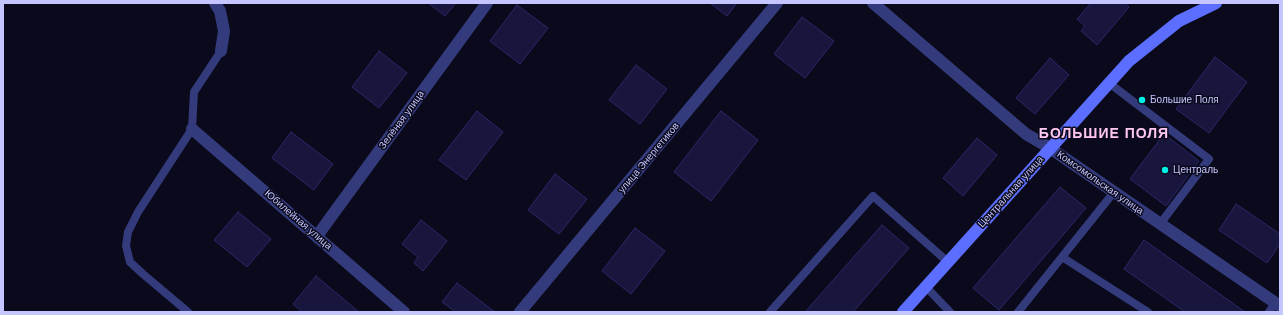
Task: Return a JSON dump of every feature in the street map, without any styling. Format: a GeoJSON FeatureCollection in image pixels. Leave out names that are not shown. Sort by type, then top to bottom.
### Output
{"type":"FeatureCollection","features":[{"type":"Feature","properties":{"kind":"street"},"geometry":{"type":"LineString","coordinates":[[215,3],[220,11],[224,32],[221,51]]}},
{"type":"Feature","properties":{"kind":"street","name":"Зелёная улица"},"geometry":{"type":"LineString","coordinates":[[317,236],[488,3]]}},
{"type":"Feature","properties":{"kind":"street","name":"улица Энергетиков"},"geometry":{"type":"LineString","coordinates":[[520,312],[777,3]]}},
{"type":"Feature","properties":{"kind":"street","name":"Комсомольская улица"},"geometry":{"type":"LineString","coordinates":[[873,3],[1026,134],[1050,148],[1114,192],[1275,307]]}},
{"type":"Feature","properties":{"kind":"street","name":"Центральная улица"},"geometry":{"type":"LineString","coordinates":[[903,312],[1129,61],[1180,21],[1216,3]]}},
{"type":"Feature","properties":{"kind":"street","name":"Юбилейная улица"},"geometry":{"type":"LineString","coordinates":[[192,129],[404,312]]}},
{"type":"Feature","properties":{"kind":"lane"},"geometry":{"type":"LineString","coordinates":[[188,312],[130,262],[126,246],[128,232],[138,212],[192,129],[194,92],[221,51]]}},
{"type":"Feature","properties":{"kind":"lane"},"geometry":{"type":"LineString","coordinates":[[1109,83],[1209,159],[1160,224]]}},
{"type":"Feature","properties":{"kind":"lane"},"geometry":{"type":"LineString","coordinates":[[1018,312],[1114,192]]}},
{"type":"Feature","properties":{"kind":"lane"},"geometry":{"type":"LineString","coordinates":[[770,312],[873,196],[948,262]]}},
{"type":"Feature","properties":{"kind":"lane"},"geometry":{"type":"LineString","coordinates":[[1062,257],[1148,312]]}},
{"type":"Feature","properties":{"kind":"lane"},"geometry":{"type":"LineString","coordinates":[[926,287],[950,312]]}},
{"type":"Feature","properties":{"kind":"building"},"geometry":{"type":"Polygon","coordinates":[[[428,3],[456,3],[445,16],[428,3]]]}},
{"type":"Feature","properties":{"kind":"building"},"geometry":{"type":"Polygon","coordinates":[[[710,3],[737,3],[727,16],[710,3]]]}},
{"type":"Feature","properties":{"kind":"building"},"geometry":{"type":"Polygon","coordinates":[[[1091,3],[1124,3],[1129,7],[1097,45],[1081,31],[1085,26],[1077,19],[1091,3]]]}},
{"type":"Feature","properties":{"kind":"building"},"geometry":{"type":"Polygon","coordinates":[[[517,5],[548,28],[520,64],[490,41],[517,5]]]}},
{"type":"Feature","properties":{"kind":"building"},"geometry":{"type":"Polygon","coordinates":[[[802,17],[834,41],[805,78],[774,54],[802,17]]]}},
{"type":"Feature","properties":{"kind":"building"},"geometry":{"type":"Polygon","coordinates":[[[379,51],[407,73],[379,108],[352,87],[379,51]]]}},
{"type":"Feature","properties":{"kind":"building"},"geometry":{"type":"Polygon","coordinates":[[[1215,57],[1247,82],[1209,133],[1176,109],[1215,57]]]}},
{"type":"Feature","properties":{"kind":"building"},"geometry":{"type":"Polygon","coordinates":[[[1050,58],[1069,75],[1035,114],[1016,98],[1050,58]]]}},
{"type":"Feature","properties":{"kind":"building"},"geometry":{"type":"Polygon","coordinates":[[[636,65],[667,89],[640,124],[609,100],[636,65]]]}},
{"type":"Feature","properties":{"kind":"building"},"geometry":{"type":"Polygon","coordinates":[[[477,111],[503,132],[466,180],[439,160],[477,111]]]}},
{"type":"Feature","properties":{"kind":"building"},"geometry":{"type":"Polygon","coordinates":[[[721,111],[758,140],[711,201],[674,172],[721,111]]]}},
{"type":"Feature","properties":{"kind":"building"},"geometry":{"type":"Polygon","coordinates":[[[291,132],[333,164],[314,190],[272,158],[291,132]]]}},
{"type":"Feature","properties":{"kind":"building","name":"Централь"},"geometry":{"type":"Polygon","coordinates":[[[1164,134],[1199,161],[1166,206],[1130,179],[1164,134]]]}},
{"type":"Feature","properties":{"kind":"building"},"geometry":{"type":"Polygon","coordinates":[[[977,138],[997,155],[963,196],[943,178],[977,138]]]}},
{"type":"Feature","properties":{"kind":"building"},"geometry":{"type":"Polygon","coordinates":[[[555,174],[587,199],[559,234],[528,210],[555,174]]]}},
{"type":"Feature","properties":{"kind":"building"},"geometry":{"type":"Polygon","coordinates":[[[1060,187],[1086,208],[999,310],[973,288],[1060,187]]]}},
{"type":"Feature","properties":{"kind":"building"},"geometry":{"type":"Polygon","coordinates":[[[1236,204],[1280,234],[1280,244],[1267,263],[1219,230],[1236,204]]]}},
{"type":"Feature","properties":{"kind":"building"},"geometry":{"type":"Polygon","coordinates":[[[238,212],[271,239],[247,267],[214,240],[238,212]]]}},
{"type":"Feature","properties":{"kind":"building"},"geometry":{"type":"Polygon","coordinates":[[[421,220],[447,241],[423,271],[414,263],[418,257],[402,244],[421,220]]]}},
{"type":"Feature","properties":{"kind":"building"},"geometry":{"type":"Polygon","coordinates":[[[882,225],[909,248],[853,312],[805,312],[882,225]]]}},
{"type":"Feature","properties":{"kind":"building"},"geometry":{"type":"Polygon","coordinates":[[[635,228],[665,251],[631,294],[602,271],[635,228]]]}},
{"type":"Feature","properties":{"kind":"building"},"geometry":{"type":"Polygon","coordinates":[[[1144,240],[1245,312],[1185,312],[1124,269],[1144,240]]]}},
{"type":"Feature","properties":{"kind":"building"},"geometry":{"type":"Polygon","coordinates":[[[316,276],[359,312],[302,312],[293,304],[316,276]]]}},
{"type":"Feature","properties":{"kind":"building"},"geometry":{"type":"Polygon","coordinates":[[[457,283],[495,312],[456,312],[442,302],[457,283]]]}},
{"type":"Feature","properties":{"kind":"place","name":"Большие Поля"},"geometry":{"type":"Point","coordinates":[1142,100]}},
{"type":"Feature","properties":{"kind":"place","name":"Централь"},"geometry":{"type":"Point","coordinates":[1165,170]}},
{"type":"Feature","properties":{"kind":"district","name":"БОЛЬШИЕ ПОЛЯ"},"geometry":{"type":"Point","coordinates":[1104,134]}}]}
